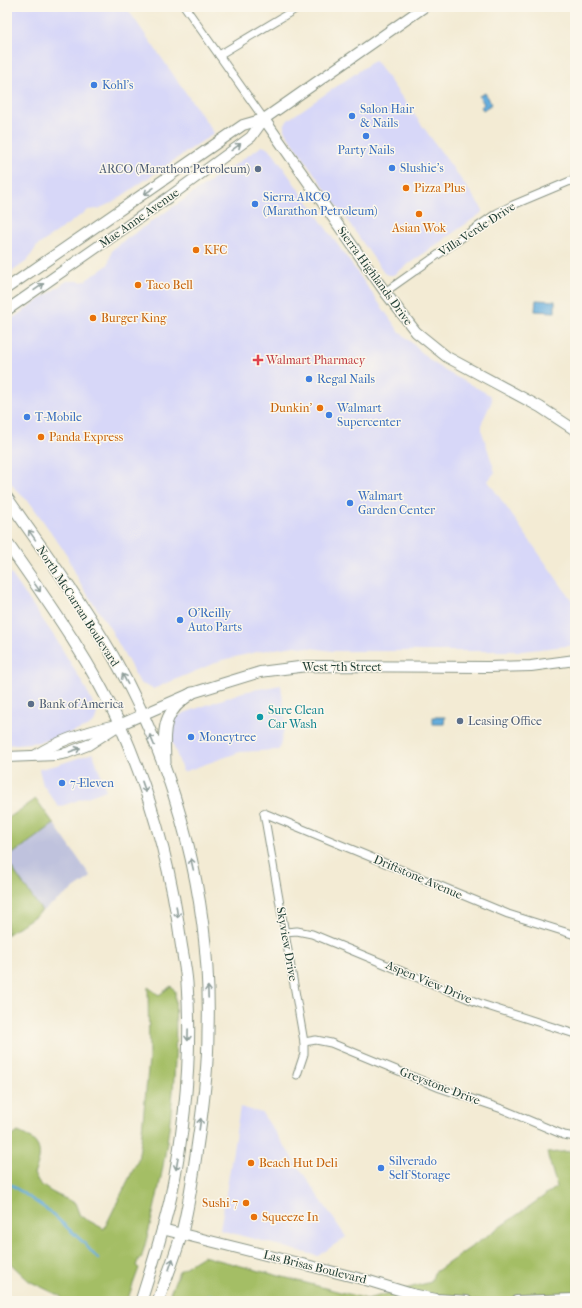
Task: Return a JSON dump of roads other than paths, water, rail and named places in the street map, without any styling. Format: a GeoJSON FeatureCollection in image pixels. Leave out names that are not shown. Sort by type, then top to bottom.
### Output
{"type":"FeatureCollection","features":[{"type":"Feature","properties":{"kind":"main road","name":"Mae Anne Avenue"},"geometry":{"type":"LineString","coordinates":[[7,288],[243,125],[264,119],[424,7]]}},
{"type":"Feature","properties":{"kind":"main road","name":"Mae Anne Avenue"},"geometry":{"type":"LineString","coordinates":[[7,310],[170,197],[251,137],[264,119]]}},
{"type":"Feature","properties":{"kind":"main road","name":"Sierra Highlands Drive"},"geometry":{"type":"LineString","coordinates":[[264,119],[385,292],[416,332],[447,357],[540,407],[575,430]]}},
{"type":"Feature","properties":{"kind":"main road","name":"North McCarran Boulevard"},"geometry":{"type":"LineString","coordinates":[[7,498],[96,629],[113,657],[141,714],[165,772],[177,808],[193,870],[204,940],[208,990],[208,1031],[203,1108],[195,1164],[181,1234],[158,1301]]}},
{"type":"Feature","properties":{"kind":"main road","name":"North McCarran Boulevard"},"geometry":{"type":"LineString","coordinates":[[7,543],[76,645],[119,725],[144,786],[160,834],[176,905],[187,982],[188,1024],[184,1112],[171,1196],[141,1301]]}},
{"type":"Feature","properties":{"kind":"main road","name":"West 7th Street"},"geometry":{"type":"LineString","coordinates":[[7,757],[56,755],[88,745],[119,725],[141,714],[192,693],[253,674],[289,668],[525,666],[575,660]]}},
{"type":"Feature","properties":{"kind":"main road"},"geometry":{"type":"LineString","coordinates":[[165,772],[164,735],[166,722],[170,713],[178,702],[192,693]]}},
{"type":"Feature","properties":{"kind":"main road","name":"Las Brisas Boulevard"},"geometry":{"type":"LineString","coordinates":[[162,1229],[366,1280],[412,1294],[436,1299],[467,1301]]}},
{"type":"Feature","properties":{"kind":"main road"},"geometry":{"type":"LineString","coordinates":[[516,1301],[575,1299]]}},
{"type":"Feature","properties":{"kind":"street","name":"Sierra Highlands Drive"},"geometry":{"type":"LineString","coordinates":[[185,7],[264,119]]}},
{"type":"Feature","properties":{"kind":"street"},"geometry":{"type":"LineString","coordinates":[[219,55],[299,7]]}},
{"type":"Feature","properties":{"kind":"street","name":"Villa Verde Drive"},"geometry":{"type":"LineString","coordinates":[[385,292],[497,213],[575,178]]}},
{"type":"Feature","properties":{"kind":"street","name":"Skyview Drive"},"geometry":{"type":"LineString","coordinates":[[264,812],[304,1042],[304,1054],[297,1075]]}},
{"type":"Feature","properties":{"kind":"street","name":"Driftstone Avenue"},"geometry":{"type":"LineString","coordinates":[[264,812],[508,914],[575,935]]}},
{"type":"Feature","properties":{"kind":"street","name":"Aspen View Drive"},"geometry":{"type":"LineString","coordinates":[[285,932],[297,931],[312,934],[481,1004],[575,1034]]}},
{"type":"Feature","properties":{"kind":"street","name":"Greystone Drive"},"geometry":{"type":"LineString","coordinates":[[304,1042],[316,1040],[331,1043],[440,1088],[502,1109],[564,1135],[575,1137]]}},
{"type":"Feature","properties":{"kind":"water"},"geometry":{"type":"Polygon","coordinates":[[[485,93],[492,104],[483,110],[481,107],[484,104],[479,96],[485,93]]]}},
{"type":"Feature","properties":{"kind":"water"},"geometry":{"type":"Polygon","coordinates":[[[536,300],[555,301],[555,312],[535,311],[536,300]]]}},
{"type":"Feature","properties":{"kind":"water"},"geometry":{"type":"Polygon","coordinates":[[[433,717],[445,717],[444,724],[433,724],[433,717]]]}},
{"type":"Feature","properties":{"kind":"waterway"},"geometry":{"type":"LineString","coordinates":[[7,1182],[49,1211],[83,1242],[98,1259]]}},
{"type":"Feature","properties":{"kind":"waterway"},"geometry":{"type":"LineString","coordinates":[[209,1295],[234,1300],[254,1301]]}},
{"type":"Feature","properties":{"kind":"place","name":"Kohl's"},"geometry":{"type":"Point","coordinates":[94,85]}},
{"type":"Feature","properties":{"kind":"place","name":"Salon Hair & Nails"},"geometry":{"type":"Point","coordinates":[352,116]}},
{"type":"Feature","properties":{"kind":"place","name":"Party Nails"},"geometry":{"type":"Point","coordinates":[366,136]}},
{"type":"Feature","properties":{"kind":"place","name":"Slushie's"},"geometry":{"type":"Point","coordinates":[392,168]}},
{"type":"Feature","properties":{"kind":"place","name":"ARCO (Marathon Petroleum)"},"geometry":{"type":"Point","coordinates":[258,169]}},
{"type":"Feature","properties":{"kind":"place","name":"Pizza Plus"},"geometry":{"type":"Point","coordinates":[406,188]}},
{"type":"Feature","properties":{"kind":"place","name":"Sierra ARCO (Marathon Petroleum)"},"geometry":{"type":"Point","coordinates":[255,204]}},
{"type":"Feature","properties":{"kind":"place","name":"Asian Wok"},"geometry":{"type":"Point","coordinates":[419,214]}},
{"type":"Feature","properties":{"kind":"place","name":"KFC"},"geometry":{"type":"Point","coordinates":[196,250]}},
{"type":"Feature","properties":{"kind":"place","name":"Taco Bell"},"geometry":{"type":"Point","coordinates":[138,285]}},
{"type":"Feature","properties":{"kind":"place","name":"Burger King"},"geometry":{"type":"Point","coordinates":[93,318]}},
{"type":"Feature","properties":{"kind":"place","name":"Walmart Pharmacy"},"geometry":{"type":"Point","coordinates":[258,360]}},
{"type":"Feature","properties":{"kind":"place","name":"Regal Nails"},"geometry":{"type":"Point","coordinates":[309,379]}},
{"type":"Feature","properties":{"kind":"place","name":"Dunkin'"},"geometry":{"type":"Point","coordinates":[320,408]}},
{"type":"Feature","properties":{"kind":"place","name":"Walmart Supercenter"},"geometry":{"type":"Point","coordinates":[329,415]}},
{"type":"Feature","properties":{"kind":"place","name":"T-Mobile"},"geometry":{"type":"Point","coordinates":[27,417]}},
{"type":"Feature","properties":{"kind":"place","name":"Panda Express"},"geometry":{"type":"Point","coordinates":[41,437]}},
{"type":"Feature","properties":{"kind":"place","name":"Walmart Garden Center"},"geometry":{"type":"Point","coordinates":[350,503]}},
{"type":"Feature","properties":{"kind":"place","name":"O'Reilly Auto Parts"},"geometry":{"type":"Point","coordinates":[180,620]}},
{"type":"Feature","properties":{"kind":"place","name":"Bank of America"},"geometry":{"type":"Point","coordinates":[31,704]}},
{"type":"Feature","properties":{"kind":"place","name":"Sure Clean Car Wash"},"geometry":{"type":"Point","coordinates":[260,717]}},
{"type":"Feature","properties":{"kind":"place","name":"Leasing Office"},"geometry":{"type":"Point","coordinates":[460,721]}},
{"type":"Feature","properties":{"kind":"place","name":"Moneytree"},"geometry":{"type":"Point","coordinates":[191,737]}},
{"type":"Feature","properties":{"kind":"place","name":"7-Eleven"},"geometry":{"type":"Point","coordinates":[62,783]}},
{"type":"Feature","properties":{"kind":"place","name":"Beach Hut Deli"},"geometry":{"type":"Point","coordinates":[251,1163]}},
{"type":"Feature","properties":{"kind":"place","name":"Silverado Self Storage"},"geometry":{"type":"Point","coordinates":[381,1168]}},
{"type":"Feature","properties":{"kind":"place","name":"Sushi 7"},"geometry":{"type":"Point","coordinates":[246,1203]}},
{"type":"Feature","properties":{"kind":"place","name":"Squeeze In"},"geometry":{"type":"Point","coordinates":[254,1217]}}]}
